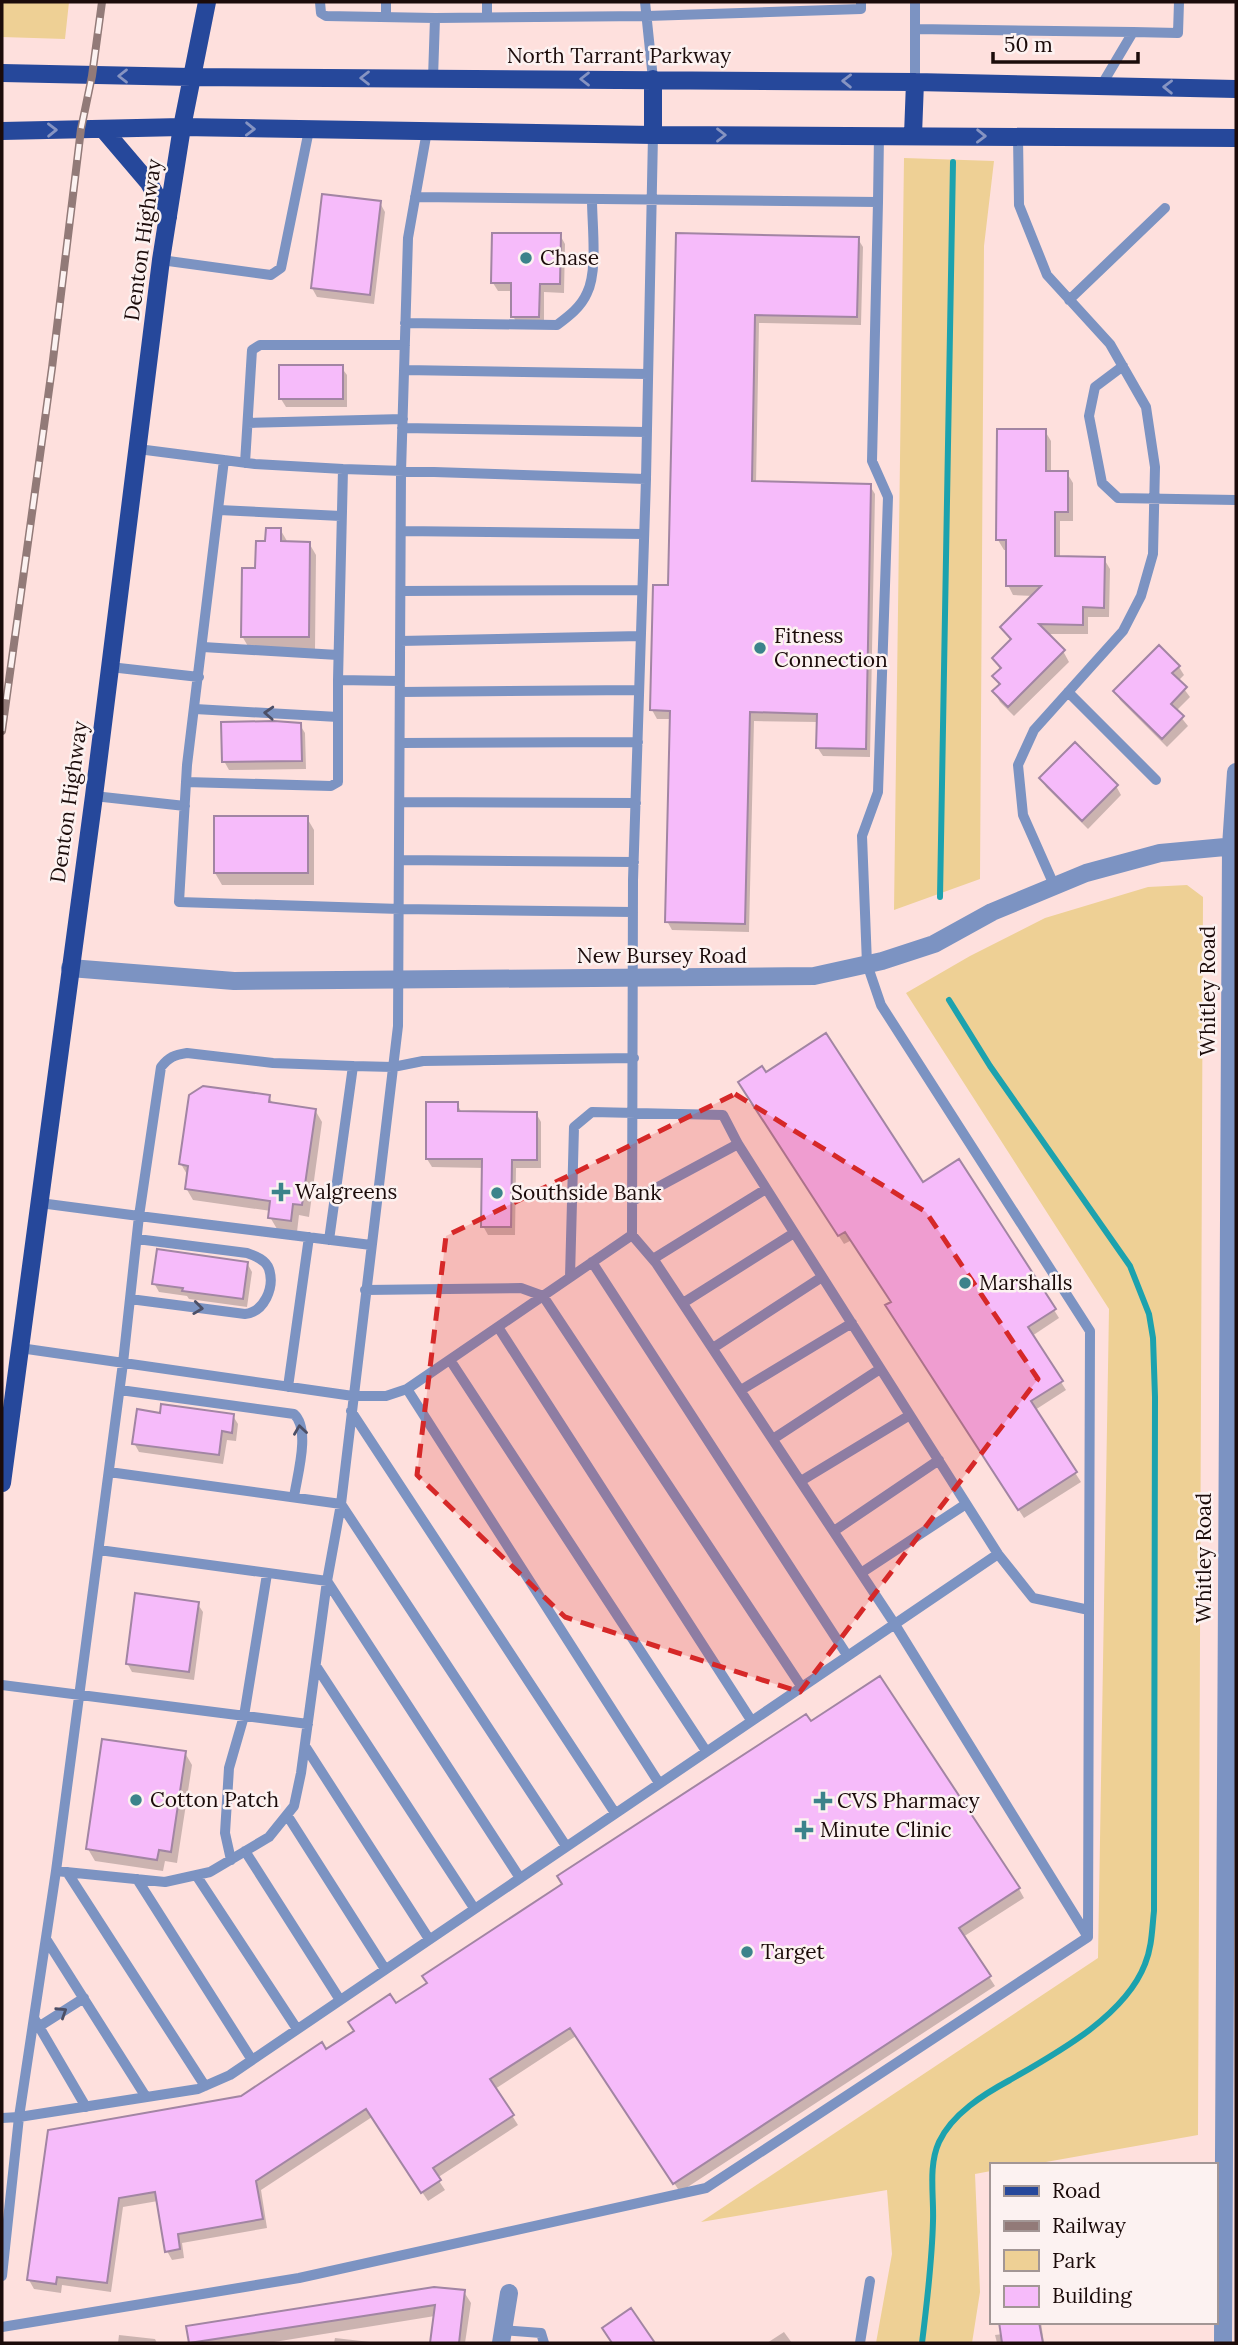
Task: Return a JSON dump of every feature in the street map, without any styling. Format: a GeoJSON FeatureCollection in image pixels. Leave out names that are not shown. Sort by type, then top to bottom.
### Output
{"type":"FeatureCollection","features":[{"type":"Feature","properties":{"kind":"main road","name":"Denton Highway"},"geometry":{"type":"LineString","coordinates":[[2,1483],[94,796],[161,260],[182,127],[204,28],[207,2]]}},
{"type":"Feature","properties":{"kind":"main road","name":"North Tarrant Parkway"},"geometry":{"type":"LineString","coordinates":[[2,73],[191,77],[915,82],[1236,89]]}},
{"type":"Feature","properties":{"kind":"main road"},"geometry":{"type":"LineString","coordinates":[[653,79],[653,135]]}},
{"type":"Feature","properties":{"kind":"main road"},"geometry":{"type":"LineString","coordinates":[[913,135],[915,82]]}},
{"type":"Feature","properties":{"kind":"main road"},"geometry":{"type":"LineString","coordinates":[[2,131],[182,127],[653,135],[1236,138]]}},
{"type":"Feature","properties":{"kind":"main road"},"geometry":{"type":"LineString","coordinates":[[103,129],[149,183],[168,217]]}},
{"type":"Feature","properties":{"kind":"street","name":"Whitley Road"},"geometry":{"type":"LineString","coordinates":[[1223,2343],[1219,2306],[1230,2018],[1236,772]]}},
{"type":"Feature","properties":{"kind":"street","name":"New Bursey Road"},"geometry":{"type":"LineString","coordinates":[[70,968],[233,981],[814,976],[934,944],[992,912],[1086,873],[1160,853],[1234,846]]}},
{"type":"Feature","properties":{"kind":"street"},"geometry":{"type":"LineString","coordinates":[[502,2337],[509,2293]]}},
{"type":"Feature","properties":{"kind":"lane"},"geometry":{"type":"LineString","coordinates":[[320,2],[321,13],[326,16],[435,18],[647,16],[861,9],[861,2]]}},
{"type":"Feature","properties":{"kind":"lane"},"geometry":{"type":"LineString","coordinates":[[386,2],[386,16]]}},
{"type":"Feature","properties":{"kind":"lane"},"geometry":{"type":"LineString","coordinates":[[487,2],[487,17]]}},
{"type":"Feature","properties":{"kind":"lane"},"geometry":{"type":"LineString","coordinates":[[645,2],[653,79]]}},
{"type":"Feature","properties":{"kind":"lane"},"geometry":{"type":"LineString","coordinates":[[915,2],[915,82]]}},
{"type":"Feature","properties":{"kind":"lane"},"geometry":{"type":"LineString","coordinates":[[915,29],[1178,33],[1179,2]]}},
{"type":"Feature","properties":{"kind":"lane"},"geometry":{"type":"LineString","coordinates":[[433,78],[435,18]]}},
{"type":"Feature","properties":{"kind":"lane"},"geometry":{"type":"LineString","coordinates":[[1101,86],[1133,32]]}},
{"type":"Feature","properties":{"kind":"lane"},"geometry":{"type":"LineString","coordinates":[[161,260],[271,275],[281,268],[309,130]]}},
{"type":"Feature","properties":{"kind":"lane"},"geometry":{"type":"LineString","coordinates":[[62,1871],[165,1882],[210,1872],[269,1837],[294,1806],[341,1504],[398,1026],[401,472],[405,323],[408,237],[427,131]]}},
{"type":"Feature","properties":{"kind":"lane"},"geometry":{"type":"LineString","coordinates":[[653,135],[634,862],[632,1235],[653,1259],[683,1303],[894,1623],[1088,1937]]}},
{"type":"Feature","properties":{"kind":"lane"},"geometry":{"type":"LineString","coordinates":[[879,135],[872,461],[888,497],[878,792],[862,836],[867,964],[881,1005],[1090,1331],[1088,1937]]}},
{"type":"Feature","properties":{"kind":"lane"},"geometry":{"type":"LineString","coordinates":[[1018,136],[1019,205],[1046,275],[1110,344],[1123,366],[1146,407],[1155,467],[1153,554],[1141,596],[1123,631],[1034,730],[1018,765],[1023,815],[1055,884]]}},
{"type":"Feature","properties":{"kind":"lane"},"geometry":{"type":"LineString","coordinates":[[415,197],[878,202]]}},
{"type":"Feature","properties":{"kind":"lane"},"geometry":{"type":"LineString","coordinates":[[405,323],[557,325],[573,313],[588,292],[592,267],[593,200]]}},
{"type":"Feature","properties":{"kind":"lane"},"geometry":{"type":"LineString","coordinates":[[1069,300],[1165,208]]}},
{"type":"Feature","properties":{"kind":"lane"},"geometry":{"type":"LineString","coordinates":[[245,463],[252,350],[260,345],[405,345]]}},
{"type":"Feature","properties":{"kind":"lane"},"geometry":{"type":"LineString","coordinates":[[1123,366],[1095,387],[1089,416],[1102,483],[1118,498],[1236,500]]}},
{"type":"Feature","properties":{"kind":"lane"},"geometry":{"type":"LineString","coordinates":[[404,370],[648,374]]}},
{"type":"Feature","properties":{"kind":"lane"},"geometry":{"type":"LineString","coordinates":[[248,423],[402,423],[647,432]]}},
{"type":"Feature","properties":{"kind":"lane"},"geometry":{"type":"LineString","coordinates":[[138,449],[245,463],[342,469],[646,479]]}},
{"type":"Feature","properties":{"kind":"lane"},"geometry":{"type":"LineString","coordinates":[[224,460],[186,782],[179,902],[400,909],[634,912]]}},
{"type":"Feature","properties":{"kind":"lane"},"geometry":{"type":"LineString","coordinates":[[186,782],[331,786],[338,782],[342,469]]}},
{"type":"Feature","properties":{"kind":"lane"},"geometry":{"type":"LineString","coordinates":[[219,510],[341,516]]}},
{"type":"Feature","properties":{"kind":"lane"},"geometry":{"type":"LineString","coordinates":[[401,531],[644,534]]}},
{"type":"Feature","properties":{"kind":"lane"},"geometry":{"type":"LineString","coordinates":[[401,591],[642,590]]}},
{"type":"Feature","properties":{"kind":"lane"},"geometry":{"type":"LineString","coordinates":[[400,641],[641,636]]}},
{"type":"Feature","properties":{"kind":"lane"},"geometry":{"type":"LineString","coordinates":[[203,647],[338,655]]}},
{"type":"Feature","properties":{"kind":"lane"},"geometry":{"type":"LineString","coordinates":[[110,667],[199,677]]}},
{"type":"Feature","properties":{"kind":"lane"},"geometry":{"type":"LineString","coordinates":[[338,680],[400,687],[639,690]]}},
{"type":"Feature","properties":{"kind":"lane"},"geometry":{"type":"LineString","coordinates":[[1068,692],[1156,780]]}},
{"type":"Feature","properties":{"kind":"lane"},"geometry":{"type":"LineString","coordinates":[[195,709],[338,717]]}},
{"type":"Feature","properties":{"kind":"lane"},"geometry":{"type":"LineString","coordinates":[[400,743],[638,742]]}},
{"type":"Feature","properties":{"kind":"lane"},"geometry":{"type":"LineString","coordinates":[[94,796],[185,806]]}},
{"type":"Feature","properties":{"kind":"lane"},"geometry":{"type":"LineString","coordinates":[[400,802],[636,803]]}},
{"type":"Feature","properties":{"kind":"lane"},"geometry":{"type":"LineString","coordinates":[[400,860],[634,862]]}},
{"type":"Feature","properties":{"kind":"lane"},"geometry":{"type":"LineString","coordinates":[[2,2276],[19,2117],[37,2022],[46,1939],[62,1871],[80,1695],[120,1390],[139,1216],[161,1068],[167,1059],[187,1053],[273,1063],[393,1067],[423,1061],[634,1058]]}},
{"type":"Feature","properties":{"kind":"lane"},"geometry":{"type":"LineString","coordinates":[[329,1240],[354,1066]]}},
{"type":"Feature","properties":{"kind":"lane"},"geometry":{"type":"LineString","coordinates":[[570,1277],[574,1127],[593,1112],[723,1115],[766,1189],[998,1554],[1033,1598],[1089,1609]]}},
{"type":"Feature","properties":{"kind":"lane"},"geometry":{"type":"LineString","coordinates":[[634,1200],[738,1144]]}},
{"type":"Feature","properties":{"kind":"lane"},"geometry":{"type":"LineString","coordinates":[[653,1259],[766,1189]]}},
{"type":"Feature","properties":{"kind":"lane"},"geometry":{"type":"LineString","coordinates":[[40,1203],[371,1245]]}},
{"type":"Feature","properties":{"kind":"lane"},"geometry":{"type":"LineString","coordinates":[[683,1303],[794,1233]]}},
{"type":"Feature","properties":{"kind":"lane"},"geometry":{"type":"LineString","coordinates":[[20,1348],[353,1396],[386,1396],[407,1389],[632,1235]]}},
{"type":"Feature","properties":{"kind":"lane"},"geometry":{"type":"LineString","coordinates":[[288,1387],[309,1237]]}},
{"type":"Feature","properties":{"kind":"lane"},"geometry":{"type":"LineString","coordinates":[[130,1299],[245,1314],[255,1313],[262,1307],[268,1293],[270,1278],[269,1268],[262,1259],[247,1253],[137,1239]]}},
{"type":"Feature","properties":{"kind":"lane"},"geometry":{"type":"LineString","coordinates":[[592,1262],[847,1655]]}},
{"type":"Feature","properties":{"kind":"lane"},"geometry":{"type":"LineString","coordinates":[[713,1348],[822,1277]]}},
{"type":"Feature","properties":{"kind":"lane"},"geometry":{"type":"LineString","coordinates":[[365,1290],[522,1288],[543,1296],[801,1686]]}},
{"type":"Feature","properties":{"kind":"lane"},"geometry":{"type":"LineString","coordinates":[[741,1390],[852,1323]]}},
{"type":"Feature","properties":{"kind":"lane"},"geometry":{"type":"LineString","coordinates":[[498,1326],[751,1720]]}},
{"type":"Feature","properties":{"kind":"lane"},"geometry":{"type":"LineString","coordinates":[[450,1360],[706,1751]]}},
{"type":"Feature","properties":{"kind":"lane"},"geometry":{"type":"LineString","coordinates":[[773,1438],[880,1369]]}},
{"type":"Feature","properties":{"kind":"lane"},"geometry":{"type":"LineString","coordinates":[[407,1389],[659,1783]]}},
{"type":"Feature","properties":{"kind":"lane"},"geometry":{"type":"LineString","coordinates":[[120,1390],[294,1414],[299,1419],[303,1434],[294,1497]]}},
{"type":"Feature","properties":{"kind":"lane"},"geometry":{"type":"LineString","coordinates":[[351,1411],[615,1813]]}},
{"type":"Feature","properties":{"kind":"lane"},"geometry":{"type":"LineString","coordinates":[[801,1481],[910,1415]]}},
{"type":"Feature","properties":{"kind":"lane"},"geometry":{"type":"LineString","coordinates":[[834,1531],[939,1460]]}},
{"type":"Feature","properties":{"kind":"lane"},"geometry":{"type":"LineString","coordinates":[[109,1472],[341,1504],[566,1846]]}},
{"type":"Feature","properties":{"kind":"lane"},"geometry":{"type":"LineString","coordinates":[[861,1573],[966,1504]]}},
{"type":"Feature","properties":{"kind":"lane"},"geometry":{"type":"LineString","coordinates":[[99,1550],[327,1581]]}},
{"type":"Feature","properties":{"kind":"lane"},"geometry":{"type":"LineString","coordinates":[[2,2118],[198,2090],[230,2075],[998,1554]]}},
{"type":"Feature","properties":{"kind":"lane"},"geometry":{"type":"LineString","coordinates":[[231,1860],[225,1833],[229,1768],[244,1716],[267,1574]]}},
{"type":"Feature","properties":{"kind":"lane"},"geometry":{"type":"LineString","coordinates":[[327,1581],[520,1878]]}},
{"type":"Feature","properties":{"kind":"lane"},"geometry":{"type":"LineString","coordinates":[[316,1666],[474,1908]]}},
{"type":"Feature","properties":{"kind":"lane"},"geometry":{"type":"LineString","coordinates":[[2,1685],[308,1724]]}},
{"type":"Feature","properties":{"kind":"lane"},"geometry":{"type":"LineString","coordinates":[[305,1746],[429,1939]]}},
{"type":"Feature","properties":{"kind":"lane"},"geometry":{"type":"LineString","coordinates":[[287,1815],[385,1969]]}},
{"type":"Feature","properties":{"kind":"lane"},"geometry":{"type":"LineString","coordinates":[[245,1852],[340,2000]]}},
{"type":"Feature","properties":{"kind":"lane"},"geometry":{"type":"LineString","coordinates":[[62,1871],[205,2086]]}},
{"type":"Feature","properties":{"kind":"lane"},"geometry":{"type":"LineString","coordinates":[[196,1875],[297,2029]]}},
{"type":"Feature","properties":{"kind":"lane"},"geometry":{"type":"LineString","coordinates":[[137,1879],[252,2060]]}},
{"type":"Feature","properties":{"kind":"lane"},"geometry":{"type":"LineString","coordinates":[[2,2327],[299,2278],[706,2188],[1088,1937]]}},
{"type":"Feature","properties":{"kind":"lane"},"geometry":{"type":"LineString","coordinates":[[46,1939],[146,2097]]}},
{"type":"Feature","properties":{"kind":"lane"},"geometry":{"type":"LineString","coordinates":[[37,2022],[83,1998]]}},
{"type":"Feature","properties":{"kind":"lane"},"geometry":{"type":"LineString","coordinates":[[37,2022],[86,2107]]}},
{"type":"Feature","properties":{"kind":"lane"},"geometry":{"type":"LineString","coordinates":[[860,2343],[870,2281]]}},
{"type":"Feature","properties":{"kind":"lane"},"geometry":{"type":"LineString","coordinates":[[502,2337],[541,2333],[544,2343]]}},
{"type":"Feature","properties":{"kind":"highlighted area"},"geometry":{"type":"Polygon","coordinates":[[[735,1094],[926,1212],[1038,1379],[800,1692],[565,1617],[417,1475],[446,1236],[735,1094]]]}},
{"type":"Feature","properties":{"kind":"green space"},"geometry":{"type":"Polygon","coordinates":[[[2,2],[69,2],[65,39],[2,37],[2,2]]]}},
{"type":"Feature","properties":{"kind":"green space"},"geometry":{"type":"Polygon","coordinates":[[[904,158],[994,161],[984,246],[980,879],[894,910],[904,158]]]}},
{"type":"Feature","properties":{"kind":"green space"},"geometry":{"type":"Polygon","coordinates":[[[1187,885],[1203,897],[1198,2135],[1040,2163],[990,2163],[990,2171],[975,2174],[980,2292],[972,2343],[876,2343],[892,2254],[887,2190],[701,2222],[1098,1958],[1109,1309],[906,993],[970,956],[1045,918],[1148,887],[1187,885]]]}},
{"type":"Feature","properties":{"kind":"building"},"geometry":{"type":"Polygon","coordinates":[[[322,194],[381,201],[370,295],[311,288],[322,194]]]}},
{"type":"Feature","properties":{"kind":"building","name":"Chase"},"geometry":{"type":"Polygon","coordinates":[[[492,233],[561,233],[560,284],[540,284],[539,317],[511,317],[511,283],[491,283],[492,233]]]}},
{"type":"Feature","properties":{"kind":"building"},"geometry":{"type":"Polygon","coordinates":[[[676,233],[859,237],[857,317],[755,315],[752,481],[871,484],[866,749],[816,748],[817,714],[750,712],[745,924],[665,922],[670,711],[650,710],[653,585],[668,585],[676,233]]]}},
{"type":"Feature","properties":{"kind":"building"},"geometry":{"type":"Polygon","coordinates":[[[279,365],[343,365],[343,399],[279,399],[279,365]]]}},
{"type":"Feature","properties":{"kind":"building"},"geometry":{"type":"Polygon","coordinates":[[[997,429],[1046,429],[1046,471],[1068,471],[1068,512],[1055,512],[1055,556],[1105,557],[1104,608],[1083,607],[1083,625],[1039,624],[1065,650],[1008,707],[992,691],[1000,684],[992,676],[1001,668],[992,658],[1011,639],[1000,627],[1041,586],[1006,586],[1006,540],[996,540],[997,429]]]}},
{"type":"Feature","properties":{"kind":"building"},"geometry":{"type":"Polygon","coordinates":[[[266,528],[281,528],[281,541],[310,542],[309,637],[241,637],[242,568],[255,568],[256,541],[265,541],[266,528]]]}},
{"type":"Feature","properties":{"kind":"building"},"geometry":{"type":"Polygon","coordinates":[[[1159,645],[1180,666],[1172,673],[1187,687],[1171,704],[1184,716],[1162,739],[1113,691],[1159,645]]]}},
{"type":"Feature","properties":{"kind":"building"},"geometry":{"type":"Polygon","coordinates":[[[221,722],[301,723],[302,761],[222,762],[221,722]]]}},
{"type":"Feature","properties":{"kind":"building"},"geometry":{"type":"Polygon","coordinates":[[[1075,742],[1118,785],[1082,821],[1039,778],[1075,742]]]}},
{"type":"Feature","properties":{"kind":"building"},"geometry":{"type":"Polygon","coordinates":[[[214,816],[308,816],[308,873],[214,873],[214,816]]]}},
{"type":"Feature","properties":{"kind":"building"},"geometry":{"type":"Polygon","coordinates":[[[826,1033],[923,1182],[959,1159],[1056,1309],[1028,1327],[1063,1381],[1031,1401],[1077,1472],[1018,1510],[885,1305],[891,1302],[845,1232],[838,1236],[738,1082],[762,1066],[766,1072],[826,1033]]]}},
{"type":"Feature","properties":{"kind":"building","name":"Walgreens"},"geometry":{"type":"Polygon","coordinates":[[[203,1086],[270,1095],[269,1102],[316,1109],[302,1205],[293,1204],[291,1221],[268,1218],[270,1201],[185,1189],[188,1166],[179,1164],[189,1095],[203,1086]]]}},
{"type":"Feature","properties":{"kind":"building","name":"Southside Bank"},"geometry":{"type":"Polygon","coordinates":[[[426,1102],[458,1102],[458,1111],[537,1112],[537,1160],[512,1160],[511,1227],[481,1227],[482,1159],[426,1159],[426,1102]]]}},
{"type":"Feature","properties":{"kind":"building"},"geometry":{"type":"Polygon","coordinates":[[[157,1249],[248,1262],[243,1299],[152,1284],[157,1249]]]}},
{"type":"Feature","properties":{"kind":"building"},"geometry":{"type":"Polygon","coordinates":[[[161,1404],[234,1414],[232,1433],[222,1431],[219,1455],[132,1444],[137,1409],[160,1413],[161,1404]]]}},
{"type":"Feature","properties":{"kind":"building"},"geometry":{"type":"Polygon","coordinates":[[[135,1593],[199,1602],[189,1672],[126,1664],[135,1593]]]}},
{"type":"Feature","properties":{"kind":"building","name":"Target"},"geometry":{"type":"Polygon","coordinates":[[[880,1676],[1020,1888],[959,1928],[991,1976],[673,2184],[570,2028],[490,2079],[514,2115],[433,2168],[441,2180],[421,2193],[366,2109],[256,2181],[263,2219],[178,2234],[180,2249],[165,2252],[155,2192],[119,2198],[107,2283],[57,2277],[56,2284],[27,2280],[48,2130],[241,2096],[322,2042],[326,2049],[354,2031],[348,2022],[390,1994],[396,2003],[427,1983],[422,1976],[562,1884],[557,1876],[806,1714],[811,1721],[880,1676]]]}},
{"type":"Feature","properties":{"kind":"building","name":"Cotton Patch"},"geometry":{"type":"Polygon","coordinates":[[[102,1739],[186,1751],[171,1852],[159,1850],[157,1860],[86,1849],[102,1739]]]}},
{"type":"Feature","properties":{"kind":"building"},"geometry":{"type":"Polygon","coordinates":[[[434,2287],[465,2290],[459,2343],[430,2343],[435,2305],[189,2343],[186,2326],[434,2287]]]}},
{"type":"Feature","properties":{"kind":"building"},"geometry":{"type":"Polygon","coordinates":[[[631,2308],[655,2343],[612,2343],[602,2328],[631,2308]]]}},
{"type":"Feature","properties":{"kind":"building"},"geometry":{"type":"Polygon","coordinates":[[[999,2324],[1039,2324],[1043,2343],[1002,2343],[999,2324]]]}},
{"type":"Feature","properties":{"kind":"waterway"},"geometry":{"type":"LineString","coordinates":[[940,897],[953,162]]}},
{"type":"Feature","properties":{"kind":"waterway"},"geometry":{"type":"LineString","coordinates":[[922,2343],[932,2252],[933,2171],[939,2142],[952,2122],[970,2106],[1068,2045],[1122,2000],[1145,1964],[1154,1911],[1155,1397],[1153,1338],[1149,1314],[1130,1266],[990,1066],[949,1000]]}},
{"type":"Feature","properties":{"kind":"railway"},"geometry":{"type":"LineString","coordinates":[[2,731],[52,368],[81,129],[92,76],[102,2]]}},
{"type":"Feature","properties":{"kind":"place","name":"Chase"},"geometry":{"type":"Point","coordinates":[526,258]}},
{"type":"Feature","properties":{"kind":"place","name":"Fitness Connection"},"geometry":{"type":"Point","coordinates":[760,648]}},
{"type":"Feature","properties":{"kind":"place","name":"Walgreens"},"geometry":{"type":"Point","coordinates":[281,1192]}},
{"type":"Feature","properties":{"kind":"place","name":"Southside Bank"},"geometry":{"type":"Point","coordinates":[497,1193]}},
{"type":"Feature","properties":{"kind":"place","name":"Marshalls"},"geometry":{"type":"Point","coordinates":[965,1283]}},
{"type":"Feature","properties":{"kind":"place","name":"Cotton Patch"},"geometry":{"type":"Point","coordinates":[136,1800]}},
{"type":"Feature","properties":{"kind":"place","name":"CVS Pharmacy"},"geometry":{"type":"Point","coordinates":[823,1801]}},
{"type":"Feature","properties":{"kind":"place","name":"Minute Clinic"},"geometry":{"type":"Point","coordinates":[804,1830]}},
{"type":"Feature","properties":{"kind":"place","name":"Target"},"geometry":{"type":"Point","coordinates":[747,1952]}}]}
